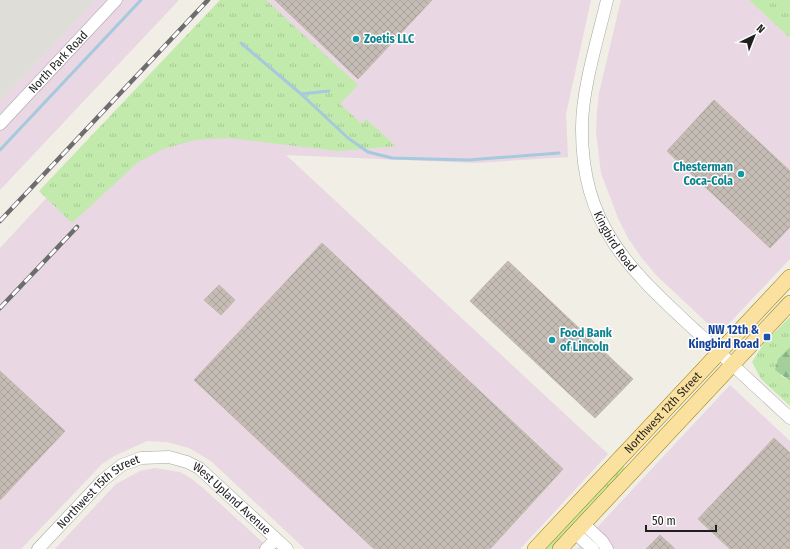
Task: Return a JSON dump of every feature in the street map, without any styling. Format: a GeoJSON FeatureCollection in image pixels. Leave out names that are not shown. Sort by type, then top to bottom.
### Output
{"type":"FeatureCollection","features":[{"type":"Feature","properties":{"kind":"main road","name":"Northwest 12th Street"},"geometry":{"type":"LineString","coordinates":[[535,549],[790,277]]}},
{"type":"Feature","properties":{"kind":"main road","name":"Northwest 12th Street"},"geometry":{"type":"LineString","coordinates":[[560,549],[790,303]]}},
{"type":"Feature","properties":{"kind":"street","name":"North Park Road"},"geometry":{"type":"LineString","coordinates":[[0,124],[116,0]]}},
{"type":"Feature","properties":{"kind":"street","name":"Kingbird Road"},"geometry":{"type":"LineString","coordinates":[[607,0],[586,93],[582,126],[584,156],[591,194],[604,226],[625,260],[649,287],[790,418]]}},
{"type":"Feature","properties":{"kind":"street","name":"West Upland Avenue"},"geometry":{"type":"LineString","coordinates":[[170,457],[187,462],[206,474],[288,549]]}},
{"type":"Feature","properties":{"kind":"street","name":"Northwest 15th Street"},"geometry":{"type":"LineString","coordinates":[[38,549],[112,471],[122,465],[141,458],[170,457]]}},
{"type":"Feature","properties":{"kind":"street"},"geometry":{"type":"LineString","coordinates":[[580,529],[592,549]]}},
{"type":"Feature","properties":{"kind":"street"},"geometry":{"type":"LineString","coordinates":[[580,529],[602,541],[607,549]]}},
{"type":"Feature","properties":{"kind":"street"},"geometry":{"type":"LineString","coordinates":[[266,549],[276,539]]}},
{"type":"Feature","properties":{"kind":"shaded area"},"geometry":{"type":"Polygon","coordinates":[[[0,0],[96,0],[0,101],[0,0]]]}},
{"type":"Feature","properties":{"kind":"shaded area"},"geometry":{"type":"Polygon","coordinates":[[[96,0],[179,0],[0,190],[0,101],[96,0]]]}},
{"type":"Feature","properties":{"kind":"shaded area"},"geometry":{"type":"Polygon","coordinates":[[[230,0],[591,0],[566,114],[568,157],[474,163],[286,155],[608,454],[520,549],[305,549],[211,461],[189,448],[167,442],[147,441],[114,456],[102,464],[21,549],[0,549],[0,248],[230,0]]]}},
{"type":"Feature","properties":{"kind":"shaded area"},"geometry":{"type":"Polygon","coordinates":[[[621,0],[749,0],[790,38],[790,259],[719,334],[656,275],[641,257],[628,238],[618,218],[601,173],[596,132],[599,93],[621,0]]]}},
{"type":"Feature","properties":{"kind":"shaded area"},"geometry":{"type":"Polygon","coordinates":[[[730,385],[790,441],[790,549],[577,549],[730,385]]]}},
{"type":"Feature","properties":{"kind":"shaded area"},"geometry":{"type":"Polygon","coordinates":[[[155,468],[180,472],[189,477],[270,549],[55,549],[116,484],[140,471],[155,468]]]}},
{"type":"Feature","properties":{"kind":"green space"},"geometry":{"type":"Polygon","coordinates":[[[220,0],[266,0],[358,85],[340,104],[362,124],[366,119],[396,146],[338,151],[228,138],[195,140],[163,149],[137,163],[72,223],[39,191],[220,0]]]}},
{"type":"Feature","properties":{"kind":"green space"},"geometry":{"type":"Polygon","coordinates":[[[749,0],[790,0],[790,38],[749,0]]]}},
{"type":"Feature","properties":{"kind":"green space"},"geometry":{"type":"Polygon","coordinates":[[[790,317],[790,347],[778,359],[781,376],[790,381],[790,406],[761,379],[752,362],[764,343],[790,317]]]}},
{"type":"Feature","properties":{"kind":"green space"},"geometry":{"type":"Polygon","coordinates":[[[790,347],[790,381],[775,370],[778,359],[790,347]]]}},
{"type":"Feature","properties":{"kind":"green space"},"geometry":{"type":"Polygon","coordinates":[[[622,465],[626,469],[553,549],[543,549],[622,465]]]}},
{"type":"Feature","properties":{"kind":"building","name":"Zoetis LLC"},"geometry":{"type":"Polygon","coordinates":[[[275,0],[432,0],[358,79],[275,0]]]}},
{"type":"Feature","properties":{"kind":"building","name":"Chesterman Coca-Cola"},"geometry":{"type":"Polygon","coordinates":[[[714,100],[790,171],[790,227],[770,248],[667,151],[714,100]]]}},
{"type":"Feature","properties":{"kind":"building"},"geometry":{"type":"Polygon","coordinates":[[[322,243],[563,469],[490,549],[374,549],[194,380],[322,243]]]}},
{"type":"Feature","properties":{"kind":"building","name":"Food Bank of Lincoln"},"geometry":{"type":"Polygon","coordinates":[[[508,261],[633,379],[595,418],[470,301],[508,261]]]}},
{"type":"Feature","properties":{"kind":"building"},"geometry":{"type":"Polygon","coordinates":[[[219,285],[235,300],[221,315],[204,300],[219,285]]]}},
{"type":"Feature","properties":{"kind":"building"},"geometry":{"type":"Polygon","coordinates":[[[0,371],[65,431],[0,500],[0,371]]]}},
{"type":"Feature","properties":{"kind":"building"},"geometry":{"type":"Polygon","coordinates":[[[774,438],[790,453],[790,549],[730,549],[698,519],[774,438]]]}},
{"type":"Feature","properties":{"kind":"building"},"geometry":{"type":"Polygon","coordinates":[[[660,535],[675,549],[646,549],[660,535]]]}},
{"type":"Feature","properties":{"kind":"waterway"},"geometry":{"type":"LineString","coordinates":[[0,150],[141,0]]}},
{"type":"Feature","properties":{"kind":"waterway"},"geometry":{"type":"LineString","coordinates":[[241,43],[301,94],[348,138],[368,152],[392,158],[468,160],[559,153]]}},
{"type":"Feature","properties":{"kind":"waterway"},"geometry":{"type":"LineString","coordinates":[[301,94],[329,91]]}},
{"type":"Feature","properties":{"kind":"railway"},"geometry":{"type":"LineString","coordinates":[[0,221],[208,0]]}},
{"type":"Feature","properties":{"kind":"railway"},"geometry":{"type":"LineString","coordinates":[[0,308],[77,227]]}},
{"type":"Feature","properties":{"kind":"place","name":"Zoetis LLC"},"geometry":{"type":"Point","coordinates":[356,39]}},
{"type":"Feature","properties":{"kind":"place","name":"Chesterman Coca-Cola"},"geometry":{"type":"Point","coordinates":[741,174]}},
{"type":"Feature","properties":{"kind":"place","name":"NW 12th & Kingbird Road"},"geometry":{"type":"Point","coordinates":[767,337]}},
{"type":"Feature","properties":{"kind":"place","name":"Food Bank of Lincoln"},"geometry":{"type":"Point","coordinates":[552,340]}}]}
